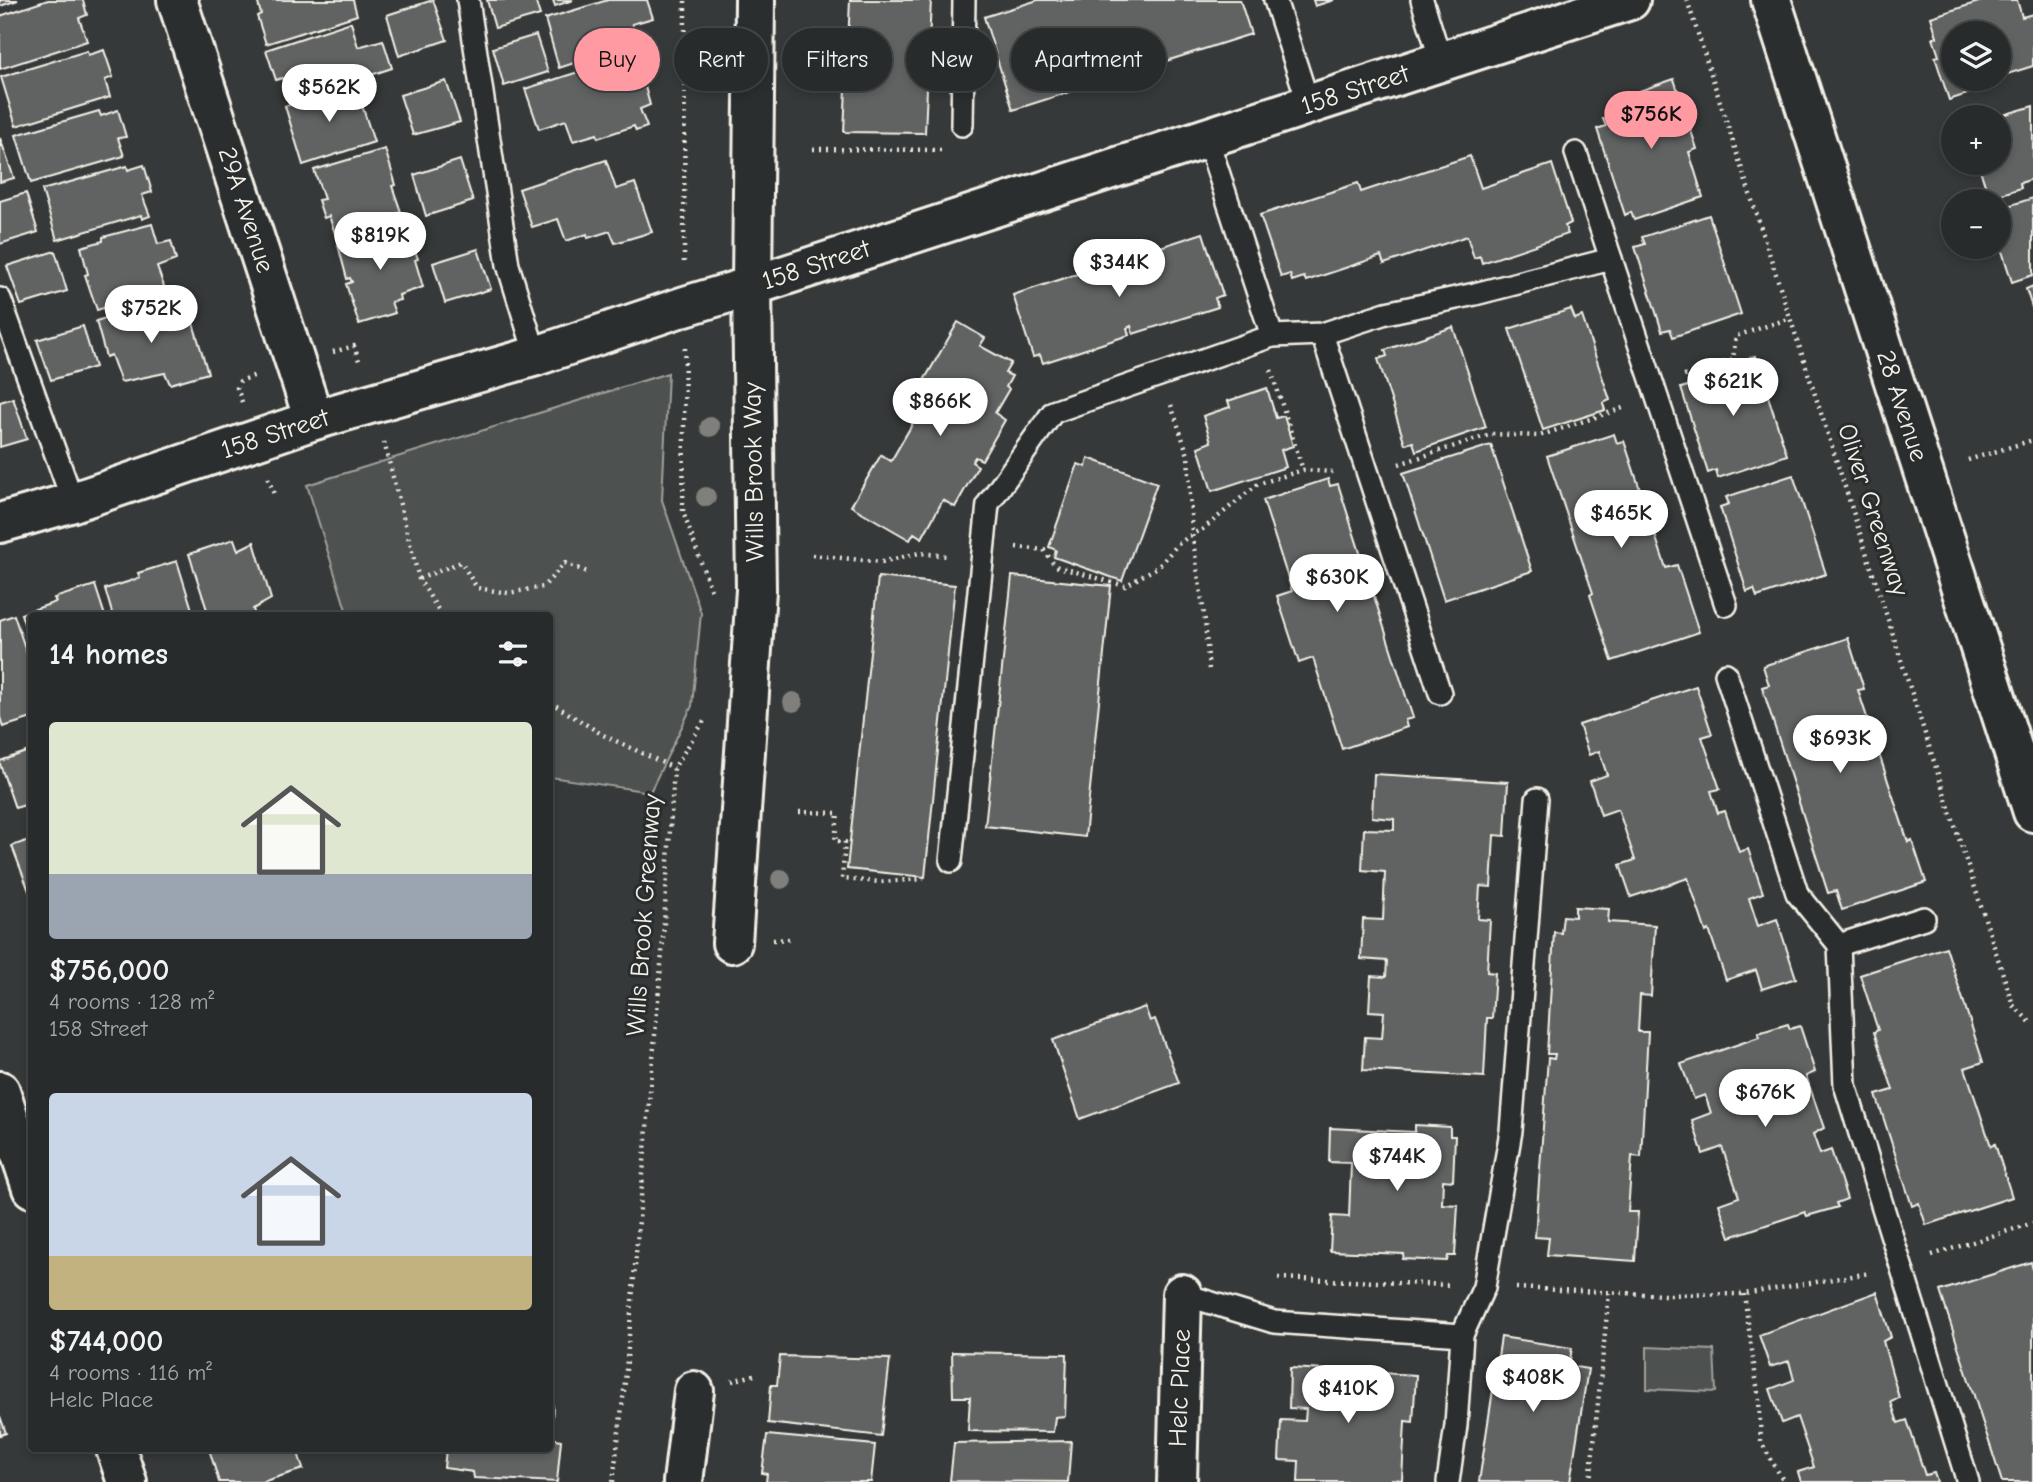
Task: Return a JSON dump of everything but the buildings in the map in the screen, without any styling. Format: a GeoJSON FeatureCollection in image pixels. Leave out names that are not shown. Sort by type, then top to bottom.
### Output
{"type":"FeatureCollection","features":[{"type":"Feature","properties":{"kind":"street","name":"29A Avenue"},"geometry":{"type":"LineString","coordinates":[[177,0],[314,421]]}},
{"type":"Feature","properties":{"kind":"street","name":"Wills Brook Way"},"geometry":{"type":"LineString","coordinates":[[732,943],[756,590],[752,286],[755,0]]}},
{"type":"Feature","properties":{"kind":"street","name":"158 Street"},"geometry":{"type":"LineString","coordinates":[[0,523],[73,502],[314,421],[536,356],[1630,0]]}},
{"type":"Feature","properties":{"kind":"street","name":"28 Avenue"},"geometry":{"type":"LineString","coordinates":[[1771,0],[2033,812]]}},
{"type":"Feature","properties":{"kind":"street"},"geometry":{"type":"LineString","coordinates":[[0,1091],[28,1176]]}},
{"type":"Feature","properties":{"kind":"street","name":"Helc Place"},"geometry":{"type":"LineString","coordinates":[[1177,1482],[1182,1294]]}},
{"type":"Feature","properties":{"kind":"street"},"geometry":{"type":"LineString","coordinates":[[682,1482],[694,1391]]}},
{"type":"Feature","properties":{"kind":"street"},"geometry":{"type":"LineString","coordinates":[[117,1452],[127,1482]]}},
{"type":"Feature","properties":{"kind":"lane"},"geometry":{"type":"LineString","coordinates":[[468,0],[508,265],[536,356]]}},
{"type":"Feature","properties":{"kind":"lane"},"geometry":{"type":"LineString","coordinates":[[962,125],[964,0]]}},
{"type":"Feature","properties":{"kind":"lane"},"geometry":{"type":"LineString","coordinates":[[1275,0],[1310,105]]}},
{"type":"Feature","properties":{"kind":"lane"},"geometry":{"type":"LineString","coordinates":[[1422,0],[1441,61]]}},
{"type":"Feature","properties":{"kind":"lane"},"geometry":{"type":"LineString","coordinates":[[1207,138],[1272,337]]}},
{"type":"Feature","properties":{"kind":"lane"},"geometry":{"type":"LineString","coordinates":[[1576,153],[1726,606]]}},
{"type":"Feature","properties":{"kind":"lane"},"geometry":{"type":"LineString","coordinates":[[951,861],[988,504],[1053,412],[1272,337],[1322,334],[1386,313],[1475,294],[1611,259]]}},
{"type":"Feature","properties":{"kind":"lane"},"geometry":{"type":"LineString","coordinates":[[0,299],[73,502]]}},
{"type":"Feature","properties":{"kind":"lane"},"geometry":{"type":"LineString","coordinates":[[1322,334],[1440,693]]}},
{"type":"Feature","properties":{"kind":"lane"},"geometry":{"type":"LineString","coordinates":[[1726,674],[1797,893],[1839,945],[1845,1085],[1968,1482]]}},
{"type":"Feature","properties":{"kind":"lane"},"geometry":{"type":"LineString","coordinates":[[1448,1482],[1456,1426],[1462,1335],[1485,1287],[1511,1131],[1537,799]]}},
{"type":"Feature","properties":{"kind":"lane"},"geometry":{"type":"LineString","coordinates":[[1839,945],[1924,918]]}},
{"type":"Feature","properties":{"kind":"lane"},"geometry":{"type":"LineString","coordinates":[[1182,1294],[1274,1322],[1462,1335]]}},
{"type":"Feature","properties":{"kind":"path"},"geometry":{"type":"LineString","coordinates":[[684,241],[685,0]]}},
{"type":"Feature","properties":{"kind":"path","name":"Oliver Greenway"},"geometry":{"type":"LineString","coordinates":[[1687,0],[2013,1005],[2033,1025]]}},
{"type":"Feature","properties":{"kind":"path"},"geometry":{"type":"LineString","coordinates":[[813,149],[946,150]]}},
{"type":"Feature","properties":{"kind":"path"},"geometry":{"type":"LineString","coordinates":[[812,555],[882,562],[919,553],[1044,551],[1055,566],[1125,586],[1159,566],[1177,545],[1203,529],[1258,484],[1303,470],[1339,472],[1367,469],[1492,434],[1539,436],[1733,359],[1736,336],[1791,318]]}},
{"type":"Feature","properties":{"kind":"path"},"geometry":{"type":"LineString","coordinates":[[330,353],[354,346],[362,370]]}},
{"type":"Feature","properties":{"kind":"path"},"geometry":{"type":"LineString","coordinates":[[1269,365],[1303,470]]}},
{"type":"Feature","properties":{"kind":"path"},"geometry":{"type":"LineString","coordinates":[[685,367],[683,512],[714,599]]}},
{"type":"Feature","properties":{"kind":"path"},"geometry":{"type":"LineString","coordinates":[[244,407],[237,388],[240,381],[262,373]]}},
{"type":"Feature","properties":{"kind":"path"},"geometry":{"type":"LineString","coordinates":[[1161,375],[1188,455],[1192,534],[1205,621],[1209,670]]}},
{"type":"Feature","properties":{"kind":"path"},"geometry":{"type":"LineString","coordinates":[[1968,460],[2033,440]]}},
{"type":"Feature","properties":{"kind":"path"},"geometry":{"type":"LineString","coordinates":[[390,461],[419,579],[440,612]]}},
{"type":"Feature","properties":{"kind":"path"},"geometry":{"type":"LineString","coordinates":[[419,579],[461,562],[477,588],[508,593],[543,587],[565,564],[587,572]]}},
{"type":"Feature","properties":{"kind":"path"},"geometry":{"type":"LineString","coordinates":[[553,704],[603,735],[674,768]]}},
{"type":"Feature","properties":{"kind":"path","name":"Wills Brook Greenway"},"geometry":{"type":"LineString","coordinates":[[613,1482],[625,1382],[662,954],[674,768],[704,720]]}},
{"type":"Feature","properties":{"kind":"path"},"geometry":{"type":"LineString","coordinates":[[799,812],[838,813],[835,841],[845,842],[842,879],[881,882],[928,878],[951,861]]}},
{"type":"Feature","properties":{"kind":"path"},"geometry":{"type":"LineString","coordinates":[[1278,1278],[1665,1295],[1744,1294],[1859,1276],[2033,1223]]}},
{"type":"Feature","properties":{"kind":"path"},"geometry":{"type":"LineString","coordinates":[[1590,1482],[1609,1293]]}},
{"type":"Feature","properties":{"kind":"path"},"geometry":{"type":"LineString","coordinates":[[1744,1294],[1759,1400],[1760,1442],[1783,1482]]}},
{"type":"Feature","properties":{"kind":"shaded area"},"geometry":{"type":"Polygon","coordinates":[[[668,373],[662,500],[701,613],[692,706],[650,792],[553,777],[553,612],[347,612],[307,485],[668,373]]]}},
{"type":"Feature","properties":{"kind":"shaded area"},"geometry":{"type":"Polygon","coordinates":[[[1647,1347],[1714,1350],[1716,1392],[1647,1389],[1647,1347]]]}}]}
